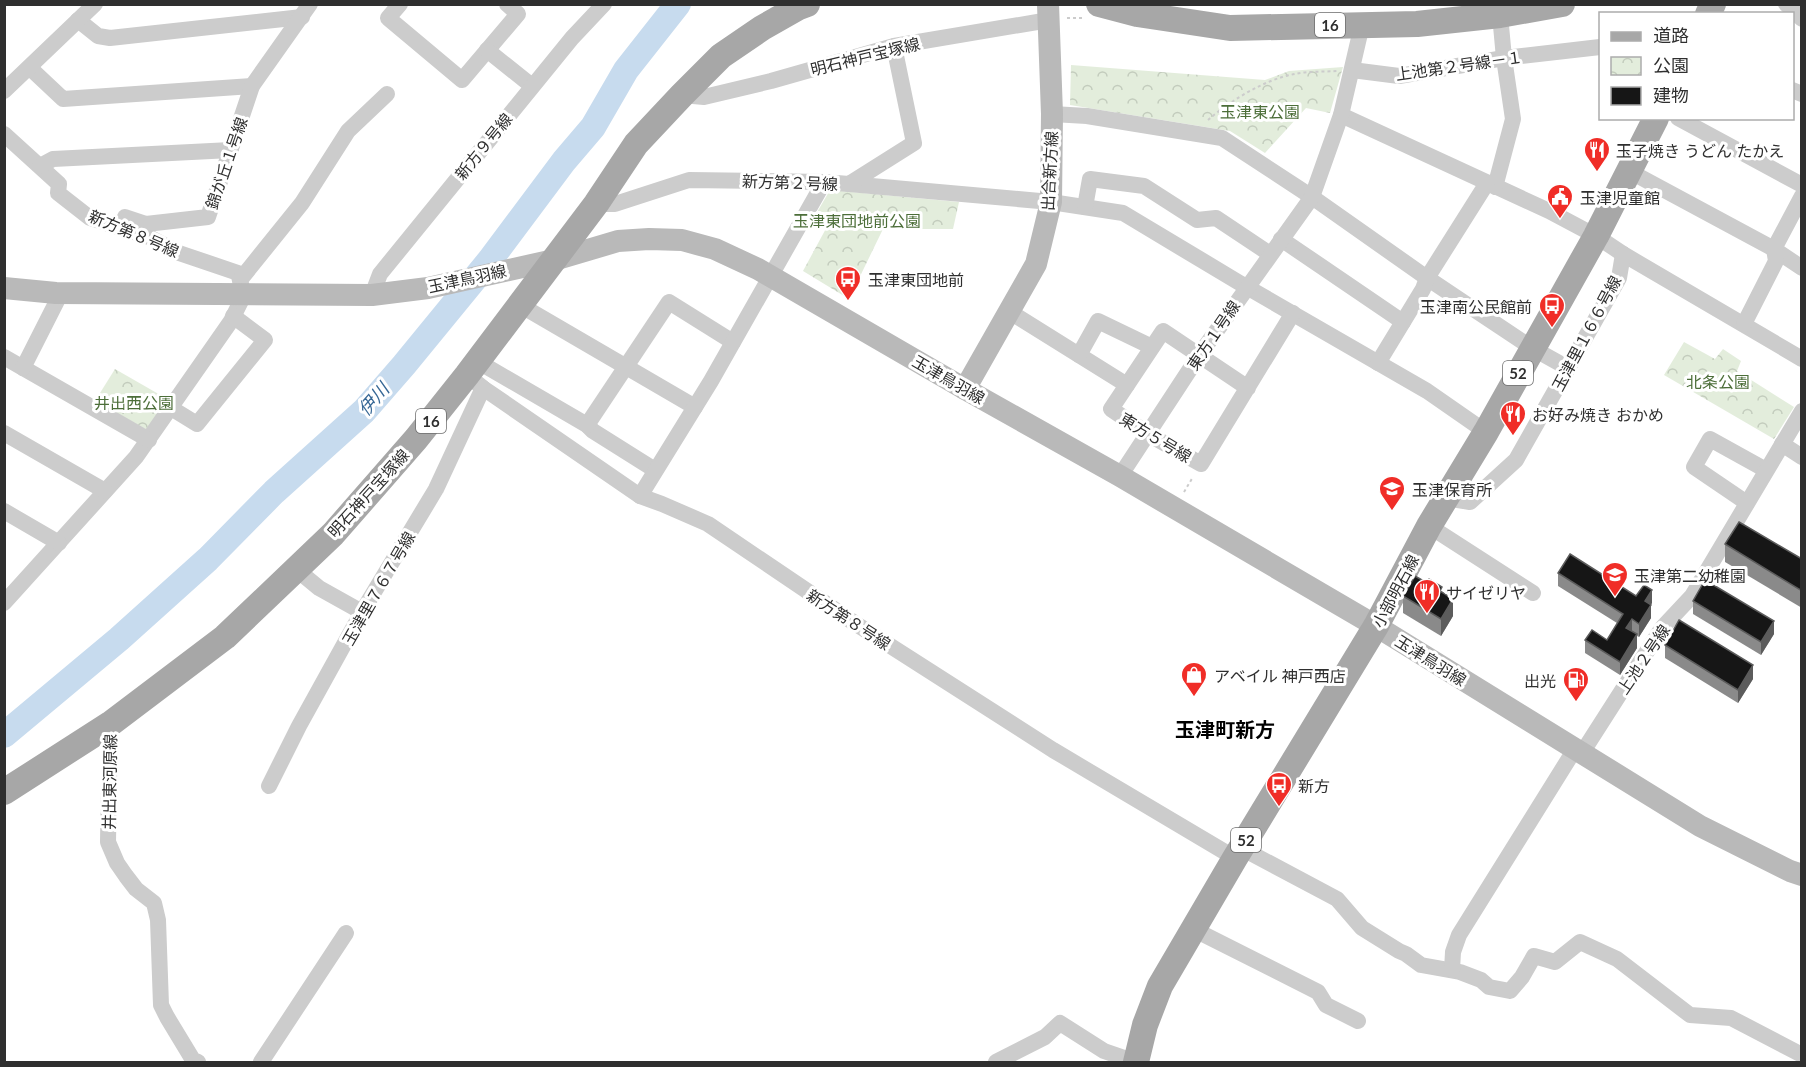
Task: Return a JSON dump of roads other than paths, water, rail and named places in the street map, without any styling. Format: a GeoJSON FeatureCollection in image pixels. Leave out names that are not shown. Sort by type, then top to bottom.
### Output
{"type":"FeatureCollection","features":[{"type":"Feature","properties":{"kind":"main road","name":"明石神戸宝塚線"},"geometry":{"type":"LineString","coordinates":[[4,792],[110,724],[225,638],[333,534],[476,375],[520,305],[596,204],[636,144],[721,56],[762,28],[807,4]]}},
{"type":"Feature","properties":{"kind":"main road","name":"16"},"geometry":{"type":"LineString","coordinates":[[1099,4],[1137,14],[1230,28],[1417,24],[1500,15],[1562,4]]}},
{"type":"Feature","properties":{"kind":"main road","name":"小部明石線"},"geometry":{"type":"LineString","coordinates":[[1136,1062],[1145,1025],[1160,986],[1376,626],[1429,526],[1486,432],[1596,236],[1655,120]]}},
{"type":"Feature","properties":{"kind":"street"},"geometry":{"type":"LineString","coordinates":[[4,91],[95,4]]}},
{"type":"Feature","properties":{"kind":"street"},"geometry":{"type":"LineString","coordinates":[[400,4],[388,18],[462,80],[518,14],[507,4]]}},
{"type":"Feature","properties":{"kind":"street","name":"新方９号線"},"geometry":{"type":"LineString","coordinates":[[372,295],[380,274],[572,38],[604,4]]}},
{"type":"Feature","properties":{"kind":"street"},"geometry":{"type":"LineString","coordinates":[[1786,4],[1802,19]]}},
{"type":"Feature","properties":{"kind":"street"},"geometry":{"type":"LineString","coordinates":[[78,20],[98,36],[110,38],[306,11]]}},
{"type":"Feature","properties":{"kind":"street","name":"錦が丘１号線"},"geometry":{"type":"LineString","coordinates":[[59,184],[93,208],[147,224],[208,217],[252,86],[306,11]]}},
{"type":"Feature","properties":{"kind":"street","name":"明石神戸宝塚線"},"geometry":{"type":"LineString","coordinates":[[682,94],[704,97],[771,81],[894,46],[1048,12]]}},
{"type":"Feature","properties":{"kind":"street","name":"出合新方線"},"geometry":{"type":"LineString","coordinates":[[965,389],[1036,264],[1051,202],[1052,114],[1048,12]]}},
{"type":"Feature","properties":{"kind":"street"},"geometry":{"type":"LineString","coordinates":[[1378,363],[1423,289],[1427,278],[1491,185],[1513,119],[1500,15]]}},
{"type":"Feature","properties":{"kind":"street","name":"東方１号線"},"geometry":{"type":"LineString","coordinates":[[1120,476],[1246,286],[1312,197],[1341,116],[1362,25]]}},
{"type":"Feature","properties":{"kind":"street","name":"新方第２号線"},"geometry":{"type":"LineString","coordinates":[[596,204],[615,204],[689,180],[849,184],[914,143],[894,46]]}},
{"type":"Feature","properties":{"kind":"street","name":"上池第２号線－１"},"geometry":{"type":"LineString","coordinates":[[1352,70],[1399,76],[1504,58],[1599,47]]}},
{"type":"Feature","properties":{"kind":"street"},"geometry":{"type":"LineString","coordinates":[[487,50],[532,87]]}},
{"type":"Feature","properties":{"kind":"street"},"geometry":{"type":"LineString","coordinates":[[30,68],[63,99],[252,86]]}},
{"type":"Feature","properties":{"kind":"street"},"geometry":{"type":"LineString","coordinates":[[8,595],[136,458],[233,316],[242,288],[302,203],[348,131],[387,94]]}},
{"type":"Feature","properties":{"kind":"street"},"geometry":{"type":"LineString","coordinates":[[1052,114],[1087,116],[1222,138],[1532,348],[1568,368]]}},
{"type":"Feature","properties":{"kind":"street"},"geometry":{"type":"LineString","coordinates":[[1341,116],[1549,211],[1596,236],[1802,359]]}},
{"type":"Feature","properties":{"kind":"street"},"geometry":{"type":"LineString","coordinates":[[1682,120],[1802,185]]}},
{"type":"Feature","properties":{"kind":"street","name":"新方第８号線"},"geometry":{"type":"LineString","coordinates":[[5,136],[59,184],[58,193],[90,218],[149,237],[179,252],[238,273],[242,288]]}},
{"type":"Feature","properties":{"kind":"street"},"geometry":{"type":"LineString","coordinates":[[40,166],[53,159],[231,150]]}},
{"type":"Feature","properties":{"kind":"street"},"geometry":{"type":"LineString","coordinates":[[1629,171],[1774,249],[1802,268]]}},
{"type":"Feature","properties":{"kind":"street"},"geometry":{"type":"LineString","coordinates":[[1085,207],[1090,179],[1144,186],[1197,220],[1216,218],[1270,254]]}},
{"type":"Feature","properties":{"kind":"street"},"geometry":{"type":"LineString","coordinates":[[640,496],[695,407],[824,182]]}},
{"type":"Feature","properties":{"kind":"street"},"geometry":{"type":"LineString","coordinates":[[849,184],[1051,202],[1123,213],[1427,391],[1486,432]]}},
{"type":"Feature","properties":{"kind":"street"},"geometry":{"type":"LineString","coordinates":[[1744,324],[1776,261],[1774,249],[1802,196]]}},
{"type":"Feature","properties":{"kind":"street"},"geometry":{"type":"LineString","coordinates":[[1281,239],[1403,322]]}},
{"type":"Feature","properties":{"kind":"street","name":"玉津鳥羽線"},"geometry":{"type":"LineString","coordinates":[[4,288],[61,293],[242,288],[372,295],[428,288],[554,260],[618,241],[682,240],[715,249],[770,276],[1175,508],[1376,626],[1700,826],[1802,875]]}},
{"type":"Feature","properties":{"kind":"street","name":"玉津里１６６号線"},"geometry":{"type":"LineString","coordinates":[[1446,498],[1470,502],[1516,460],[1620,278],[1623,254]]}},
{"type":"Feature","properties":{"kind":"street"},"geometry":{"type":"LineString","coordinates":[[23,368],[61,293]]}},
{"type":"Feature","properties":{"kind":"street"},"geometry":{"type":"LineString","coordinates":[[587,425],[669,302],[733,342]]}},
{"type":"Feature","properties":{"kind":"street"},"geometry":{"type":"LineString","coordinates":[[520,305],[695,407]]}},
{"type":"Feature","properties":{"kind":"street"},"geometry":{"type":"LineString","coordinates":[[1010,312],[1126,385]]}},
{"type":"Feature","properties":{"kind":"street","name":"東方５号線"},"geometry":{"type":"LineString","coordinates":[[1248,388],[1163,331],[1111,409],[1148,434],[1201,464],[1248,388],[1293,313]]}},
{"type":"Feature","properties":{"kind":"street"},"geometry":{"type":"LineString","coordinates":[[171,408],[198,424],[265,340],[233,316]]}},
{"type":"Feature","properties":{"kind":"street"},"geometry":{"type":"LineString","coordinates":[[1079,355],[1098,321],[1152,347]]}},
{"type":"Feature","properties":{"kind":"street"},"geometry":{"type":"LineString","coordinates":[[4,357],[149,440]]}},
{"type":"Feature","properties":{"kind":"street"},"geometry":{"type":"LineString","coordinates":[[476,375],[587,425],[592,431],[656,470]]}},
{"type":"Feature","properties":{"kind":"street","name":"新方第８号線"},"geometry":{"type":"LineString","coordinates":[[476,375],[640,496],[708,524],[749,554],[1053,750],[1238,853],[1336,899],[1362,928],[1421,965],[1460,972],[1481,980],[1489,987],[1510,991],[1522,977],[1534,956],[1555,962],[1580,942],[1617,959],[1690,1015],[1731,1018],[1802,1055]]}},
{"type":"Feature","properties":{"kind":"street","name":"玉津里７６７号線"},"geometry":{"type":"LineString","coordinates":[[269,786],[299,726],[362,612],[436,489],[476,375]]}},
{"type":"Feature","properties":{"kind":"street","name":"上池２号線"},"geometry":{"type":"LineString","coordinates":[[1452,970],[1453,952],[1459,935],[1662,628],[1692,596],[1802,411]]}},
{"type":"Feature","properties":{"kind":"street"},"geometry":{"type":"LineString","coordinates":[[4,433],[105,490]]}},
{"type":"Feature","properties":{"kind":"street"},"geometry":{"type":"LineString","coordinates":[[1747,503],[1694,467],[1710,439],[1766,470]]}},
{"type":"Feature","properties":{"kind":"street"},"geometry":{"type":"LineString","coordinates":[[1782,444],[1802,457]]}},
{"type":"Feature","properties":{"kind":"street"},"geometry":{"type":"LineString","coordinates":[[4,511],[59,543]]}},
{"type":"Feature","properties":{"kind":"street"},"geometry":{"type":"LineString","coordinates":[[1429,526],[1533,593]]}},
{"type":"Feature","properties":{"kind":"street"},"geometry":{"type":"LineString","coordinates":[[296,569],[319,588],[362,612]]}},
{"type":"Feature","properties":{"kind":"street","name":"井出東河原線"},"geometry":{"type":"LineString","coordinates":[[110,724],[108,842],[117,863],[131,883],[154,903],[158,920],[161,1005],[193,1060],[198,1062]]}},
{"type":"Feature","properties":{"kind":"street"},"geometry":{"type":"LineString","coordinates":[[1193,929],[1318,992],[1326,1005],[1358,1021]]}},
{"type":"Feature","properties":{"kind":"street"},"geometry":{"type":"LineString","coordinates":[[261,1062],[346,933]]}},
{"type":"Feature","properties":{"kind":"street"},"geometry":{"type":"LineString","coordinates":[[996,1062],[1045,1037],[1060,1023],[1104,1052],[1136,1062]]}},
{"type":"Feature","properties":{"kind":"waterway","name":"伊川"},"geometry":{"type":"LineString","coordinates":[[4,735],[119,639],[208,559],[274,492],[364,411],[490,260],[564,161],[593,127],[626,70],[678,4]]}},
{"type":"Feature","properties":{"kind":"place","name":"玉子焼き うどん たかえ"},"geometry":{"type":"Point","coordinates":[1597,173]}},
{"type":"Feature","properties":{"kind":"place","name":"玉津児童館"},"geometry":{"type":"Point","coordinates":[1560,220]}},
{"type":"Feature","properties":{"kind":"place","name":"玉津東団地前"},"geometry":{"type":"Point","coordinates":[848,302]}},
{"type":"Feature","properties":{"kind":"place","name":"玉津南公民館前"},"geometry":{"type":"Point","coordinates":[1552,329]}},
{"type":"Feature","properties":{"kind":"place","name":"お好み焼き おかめ"},"geometry":{"type":"Point","coordinates":[1513,437]}},
{"type":"Feature","properties":{"kind":"place","name":"玉津保育所"},"geometry":{"type":"Point","coordinates":[1392,512]}},
{"type":"Feature","properties":{"kind":"place","name":"玉津第二幼稚園"},"geometry":{"type":"Point","coordinates":[1615,598]}},
{"type":"Feature","properties":{"kind":"place","name":"サイゼリヤ"},"geometry":{"type":"Point","coordinates":[1427,615]}},
{"type":"Feature","properties":{"kind":"place","name":"アベイル 神戸西店"},"geometry":{"type":"Point","coordinates":[1194,698]}},
{"type":"Feature","properties":{"kind":"place","name":"出光"},"geometry":{"type":"Point","coordinates":[1576,703]}},
{"type":"Feature","properties":{"kind":"place","name":"新方"},"geometry":{"type":"Point","coordinates":[1279,808]}},
{"type":"Feature","properties":{"kind":"district","name":"玉津町新方"},"geometry":{"type":"Point","coordinates":[1225,729]}},
{"type":"Feature","properties":{"kind":"park label","name":"玉津東公園"},"geometry":{"type":"Point","coordinates":[1260,111]}},
{"type":"Feature","properties":{"kind":"park label","name":"玉津東団地前公園"},"geometry":{"type":"Point","coordinates":[857,220]}},
{"type":"Feature","properties":{"kind":"park label","name":"北条公園"},"geometry":{"type":"Point","coordinates":[1718,381]}},
{"type":"Feature","properties":{"kind":"park label","name":"井出西公園"},"geometry":{"type":"Point","coordinates":[134,402]}}]}
